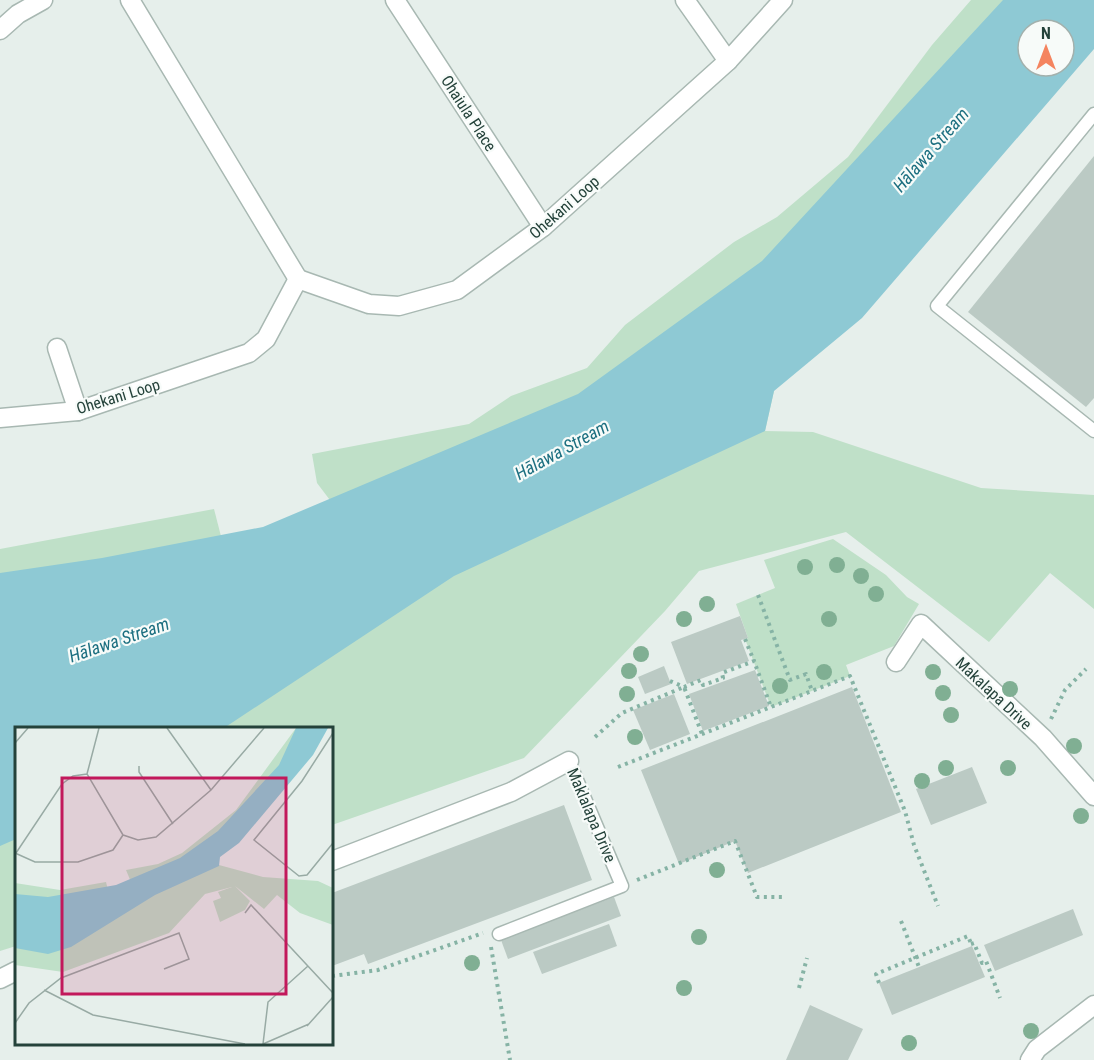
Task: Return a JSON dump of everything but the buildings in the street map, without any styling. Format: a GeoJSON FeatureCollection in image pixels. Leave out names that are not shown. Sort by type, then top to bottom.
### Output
{"type":"FeatureCollection","features":[{"type":"Feature","properties":{"kind":"street"},"geometry":{"type":"LineString","coordinates":[[0,30],[18,14],[43,0]]}},
{"type":"Feature","properties":{"kind":"street"},"geometry":{"type":"LineString","coordinates":[[130,0],[134,11],[298,279]]}},
{"type":"Feature","properties":{"kind":"street","name":"Ohaiula Place"},"geometry":{"type":"LineString","coordinates":[[395,0],[543,227]]}},
{"type":"Feature","properties":{"kind":"street"},"geometry":{"type":"LineString","coordinates":[[685,0],[728,61]]}},
{"type":"Feature","properties":{"kind":"street","name":"Ohekani Loop"},"geometry":{"type":"LineString","coordinates":[[0,418],[78,411],[249,353],[266,339],[298,279],[369,304],[399,306],[457,290],[543,227],[728,61],[783,0]]}},
{"type":"Feature","properties":{"kind":"street"},"geometry":{"type":"LineString","coordinates":[[57,348],[78,411]]}},
{"type":"Feature","properties":{"kind":"street","name":"Makalapa Drive"},"geometry":{"type":"LineString","coordinates":[[896,662],[921,624],[1038,734],[1094,796]]}},
{"type":"Feature","properties":{"kind":"street","name":"Maklalapa Drive"},"geometry":{"type":"LineString","coordinates":[[333,861],[511,792],[569,762]]}},
{"type":"Feature","properties":{"kind":"street"},"geometry":{"type":"LineString","coordinates":[[0,979],[15,972]]}},
{"type":"Feature","properties":{"kind":"street"},"geometry":{"type":"LineString","coordinates":[[1029,1060],[1037,1049],[1094,1005]]}},
{"type":"Feature","properties":{"kind":"lane"},"geometry":{"type":"LineString","coordinates":[[1094,114],[937,306],[1094,431]]}},
{"type":"Feature","properties":{"kind":"lane","name":"Maklalapa Drive"},"geometry":{"type":"LineString","coordinates":[[569,762],[622,886]]}},
{"type":"Feature","properties":{"kind":"lane"},"geometry":{"type":"LineString","coordinates":[[493,933],[622,886]]}},
{"type":"Feature","properties":{"kind":"path"},"geometry":{"type":"LineString","coordinates":[[758,595],[790,680],[806,674],[812,691]]}},
{"type":"Feature","properties":{"kind":"path"},"geometry":{"type":"LineString","coordinates":[[745,639],[771,707]]}},
{"type":"Feature","properties":{"kind":"path"},"geometry":{"type":"LineString","coordinates":[[595,737],[622,713],[701,680],[703,685],[723,678],[722,673],[754,661]]}},
{"type":"Feature","properties":{"kind":"path"},"geometry":{"type":"LineString","coordinates":[[1046,729],[1065,690],[1086,669]]}},
{"type":"Feature","properties":{"kind":"path"},"geometry":{"type":"LineString","coordinates":[[618,767],[850,676],[904,811],[914,845],[938,906]]}},
{"type":"Feature","properties":{"kind":"path"},"geometry":{"type":"LineString","coordinates":[[670,681],[684,687],[702,734]]}},
{"type":"Feature","properties":{"kind":"path"},"geometry":{"type":"LineString","coordinates":[[622,886],[735,841],[757,897],[783,897]]}},
{"type":"Feature","properties":{"kind":"path"},"geometry":{"type":"LineString","coordinates":[[901,921],[919,967]]}},
{"type":"Feature","properties":{"kind":"path"},"geometry":{"type":"LineString","coordinates":[[333,976],[378,970],[493,933],[510,1060]]}},
{"type":"Feature","properties":{"kind":"path"},"geometry":{"type":"LineString","coordinates":[[879,983],[876,974],[968,936],[972,945],[974,943],[982,963],[986,962],[1000,998]]}},
{"type":"Feature","properties":{"kind":"path"},"geometry":{"type":"LineString","coordinates":[[799,988],[807,958]]}},
{"type":"Feature","properties":{"kind":"green space"},"geometry":{"type":"Polygon","coordinates":[[[971,0],[1046,0],[1029,18],[1016,18],[1016,32],[715,357],[339,512],[317,483],[312,454],[469,424],[511,396],[587,368],[625,325],[734,242],[777,217],[848,157],[932,45],[971,0]]]}},
{"type":"Feature","properties":{"kind":"green space"},"geometry":{"type":"Polygon","coordinates":[[[774,391],[765,431],[813,432],[981,488],[1094,495],[1094,609],[1050,573],[989,642],[846,532],[699,571],[665,611],[524,758],[333,825],[333,727],[15,727],[15,946],[0,951],[0,725],[774,391]]]}},
{"type":"Feature","properties":{"kind":"green space"},"geometry":{"type":"Polygon","coordinates":[[[214,509],[224,548],[0,624],[0,549],[214,509]]]}},
{"type":"Feature","properties":{"kind":"green space"},"geometry":{"type":"Polygon","coordinates":[[[833,539],[886,575],[907,597],[919,604],[894,646],[846,665],[850,676],[771,707],[745,639],[748,638],[736,604],[775,588],[764,560],[833,539]]]}},
{"type":"Feature","properties":{"kind":"water","name":"Hālawa Stream"},"geometry":{"type":"Polygon","coordinates":[[[1003,0],[1094,0],[1094,49],[1076,70],[1076,18],[1016,18],[1016,78],[1069,78],[862,318],[774,391],[765,431],[454,576],[226,727],[15,727],[15,839],[0,846],[0,573],[102,558],[263,527],[578,394],[762,261],[1003,0]]]}}]}
